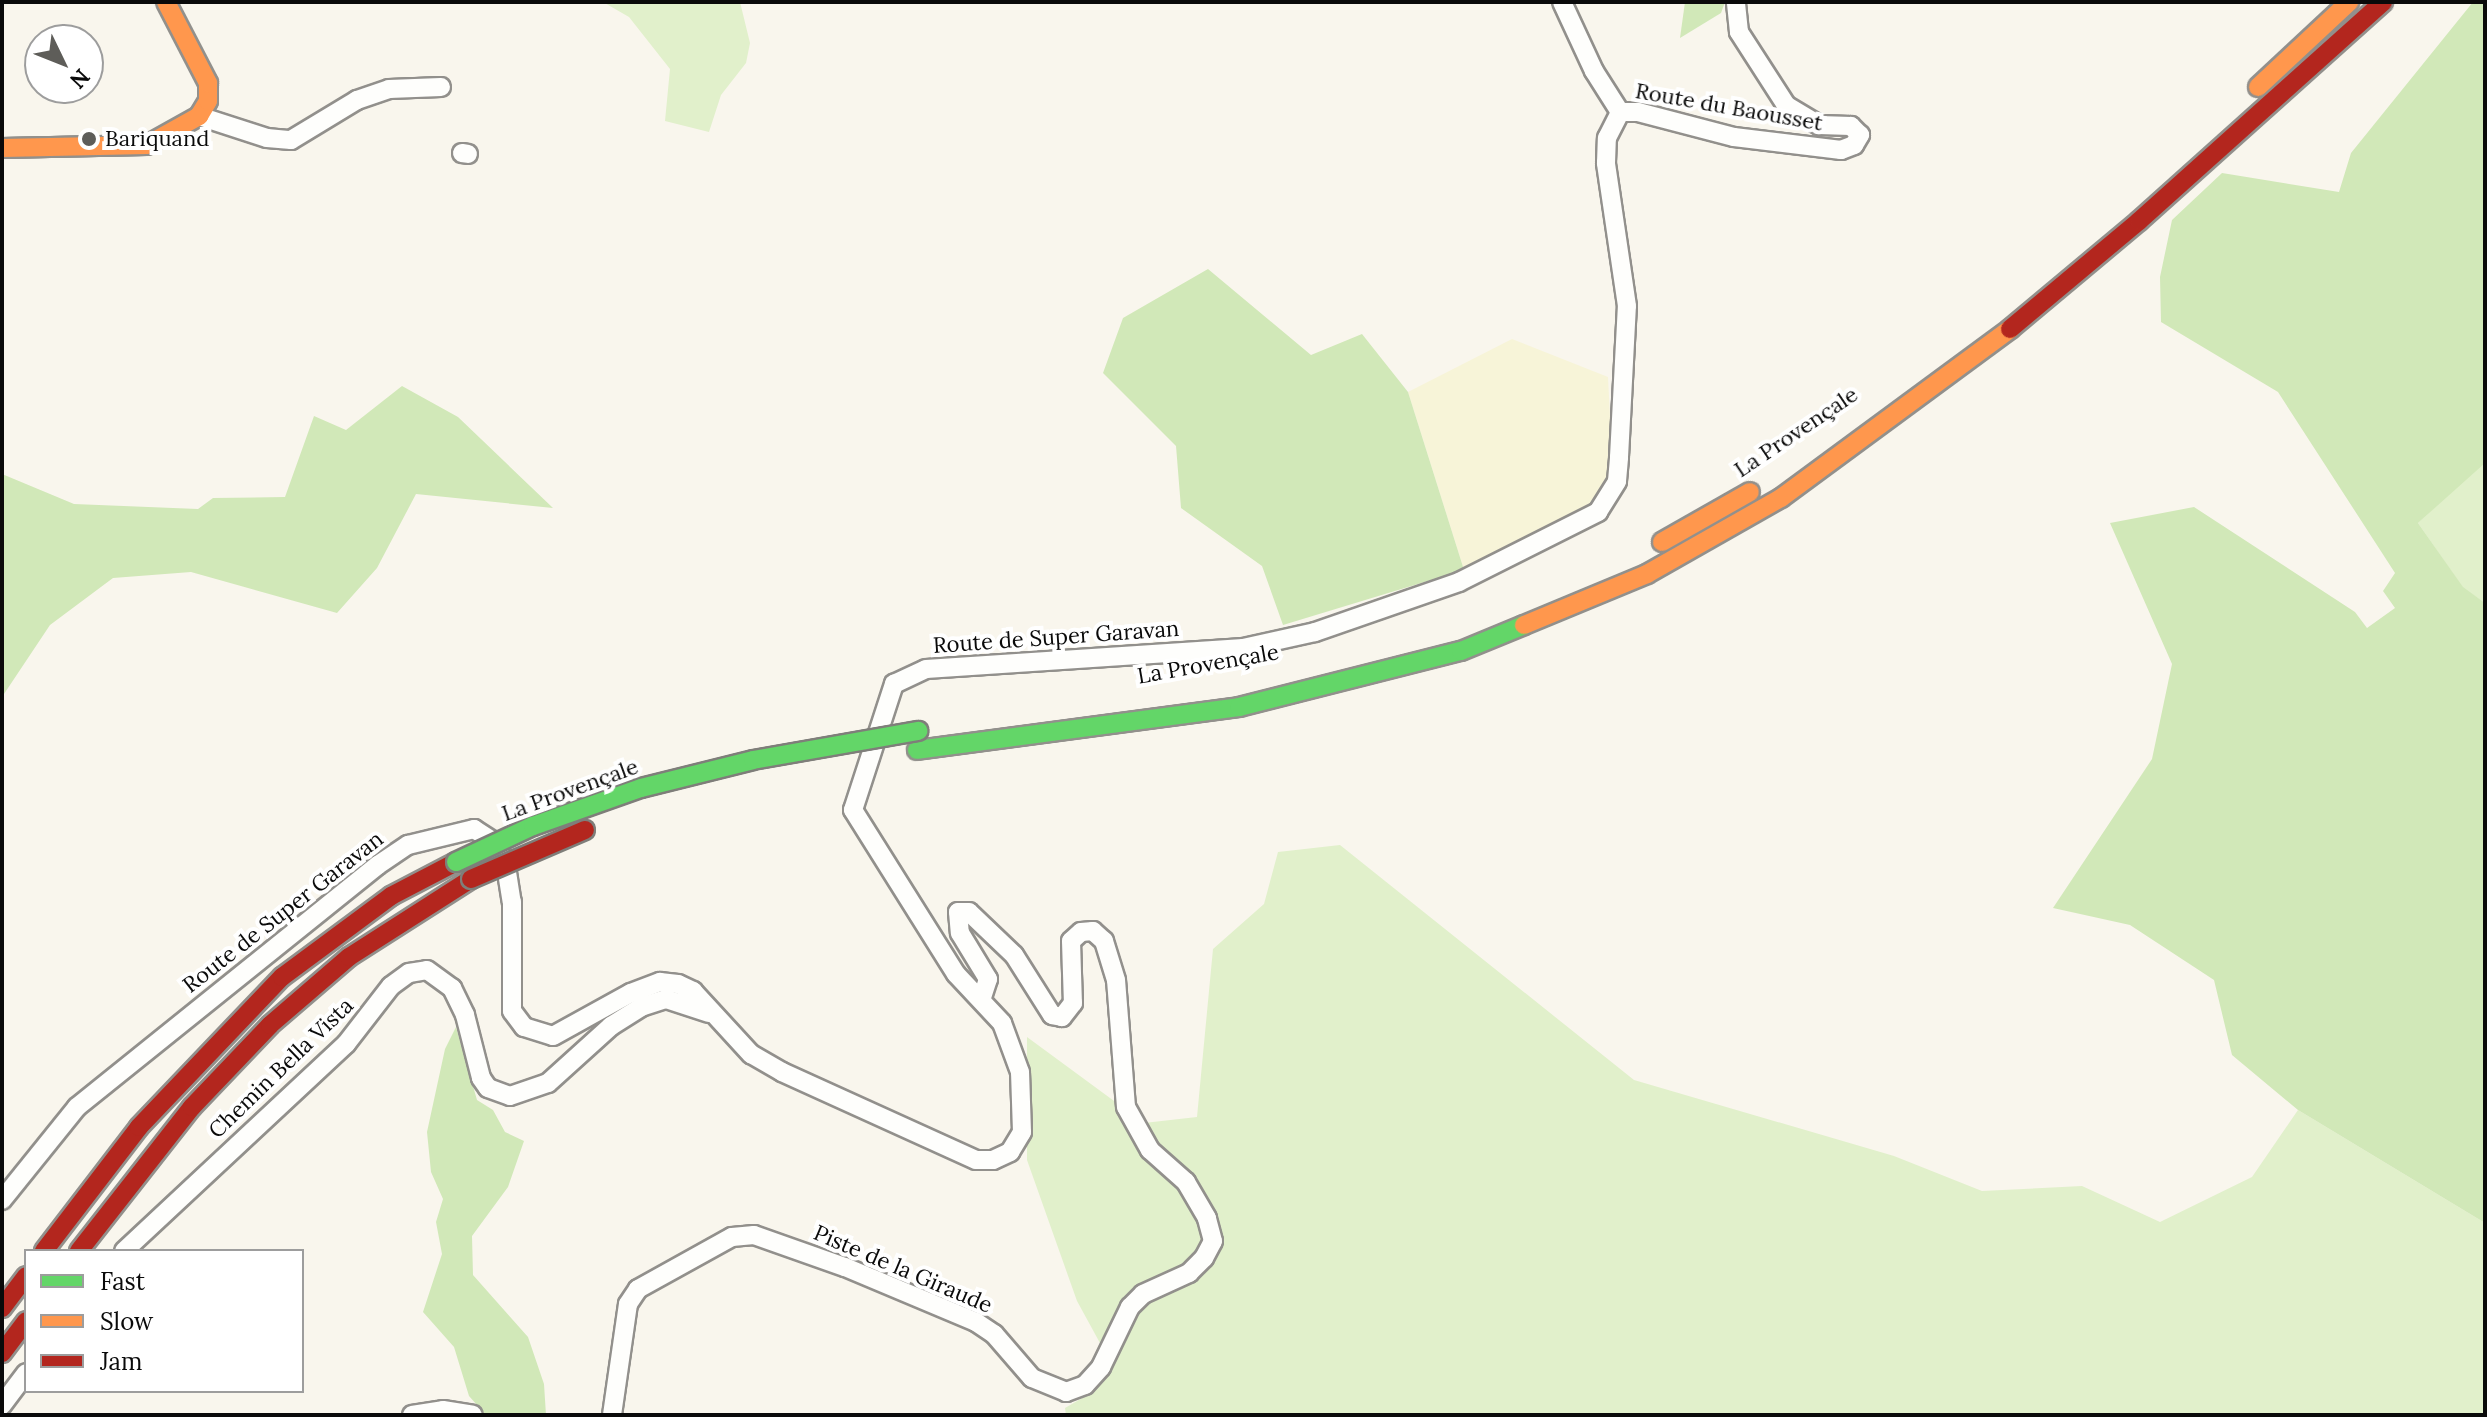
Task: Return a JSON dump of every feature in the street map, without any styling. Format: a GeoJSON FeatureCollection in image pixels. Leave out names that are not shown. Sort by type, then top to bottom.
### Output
{"type":"FeatureCollection","features":[{"type":"Feature","properties":{"kind":"main road"},"geometry":{"type":"LineString","coordinates":[[2,148],[147,145],[199,116],[208,101],[208,83],[166,2]]}},
{"type":"Feature","properties":{"kind":"main road"},"geometry":{"type":"LineString","coordinates":[[2193,145],[2349,2]]}},
{"type":"Feature","properties":{"kind":"main road","name":"La Provençale"},"geometry":{"type":"LineString","coordinates":[[46,1249],[149,1116],[282,977],[391,896],[533,826],[641,788],[753,760],[1239,707],[1321,689],[1461,651],[1578,606],[1719,536],[1828,467],[1970,362],[2139,221],[2383,2]]}},
{"type":"Feature","properties":{"kind":"main road"},"geometry":{"type":"LineString","coordinates":[[2047,271],[2109,220]]}},
{"type":"Feature","properties":{"kind":"main road","name":"La Provençale"},"geometry":{"type":"LineString","coordinates":[[1791,465],[1986,321]]}},
{"type":"Feature","properties":{"kind":"main road","name":"La Provençale"},"geometry":{"type":"LineString","coordinates":[[1648,550],[1766,482]]}},
{"type":"Feature","properties":{"kind":"main road","name":"La Provençale"},"geometry":{"type":"LineString","coordinates":[[1258,681],[1452,632],[1612,567]]}},
{"type":"Feature","properties":{"kind":"main road","name":"La Provençale"},"geometry":{"type":"LineString","coordinates":[[680,799],[918,740],[1190,693]]}},
{"type":"Feature","properties":{"kind":"main road","name":"La Provençale"},"geometry":{"type":"LineString","coordinates":[[81,1249],[192,1107],[270,1025],[381,933],[471,879],[609,821]]}},
{"type":"Feature","properties":{"kind":"main road"},"geometry":{"type":"LineString","coordinates":[[2,1308],[24,1279]]}},
{"type":"Feature","properties":{"kind":"main road"},"geometry":{"type":"LineString","coordinates":[[2,1353],[24,1324]]}},
{"type":"Feature","properties":{"kind":"street"},"geometry":{"type":"LineString","coordinates":[[1562,2],[1594,71],[1620,112]]}},
{"type":"Feature","properties":{"kind":"street","name":"Route du Baousset"},"geometry":{"type":"LineString","coordinates":[[1620,112],[1734,137],[1841,150],[1854,145],[1860,135],[1851,126],[1819,125],[1786,105],[1739,32],[1736,2]]}},
{"type":"Feature","properties":{"kind":"street"},"geometry":{"type":"LineString","coordinates":[[199,116],[267,138],[291,140],[357,100],[389,89],[441,87]]}},
{"type":"Feature","properties":{"kind":"street","name":"Route de Super Garavan"},"geometry":{"type":"LineString","coordinates":[[2,1200],[77,1107],[378,865],[408,845],[443,833],[484,832],[506,866],[512,902],[512,1011],[524,1027],[553,1036],[660,982],[693,991],[751,1054],[782,1072],[976,1160],[993,1160],[1010,1152],[1022,1132],[1020,1072],[1002,1023],[940,951],[853,810],[894,684],[926,669],[1243,648],[1315,632],[1459,582],[1598,512],[1617,481],[1619,457],[1627,306],[1606,163],[1607,138],[1620,112]]}},
{"type":"Feature","properties":{"kind":"street","name":"Piste de la Giraude"},"geometry":{"type":"LineString","coordinates":[[612,1415],[628,1304],[638,1289],[732,1237],[754,1235],[976,1322],[994,1334],[1032,1378],[1066,1392],[1085,1385],[1101,1367],[1130,1307],[1143,1294],[1189,1273],[1204,1258],[1213,1241],[1207,1218],[1186,1182],[1150,1150],[1126,1107],[1116,980],[1104,941],[1093,931],[1081,932],[1071,941],[1073,1003],[1062,1017],[1052,1015],[1014,955],[969,912],[958,912],[960,933],[988,979],[982,998]]}},
{"type":"Feature","properties":{"kind":"street","name":"Chemin Bella Vista"},"geometry":{"type":"LineString","coordinates":[[126,1249],[346,1044],[391,986],[409,973],[427,970],[452,988],[481,1078],[488,1088],[510,1096],[548,1083],[611,1026],[641,1007],[666,999],[686,1003],[701,1014],[712,1013]]}},
{"type":"Feature","properties":{"kind":"street"},"geometry":{"type":"LineString","coordinates":[[2,1405],[24,1376]]}},
{"type":"Feature","properties":{"kind":"street"},"geometry":{"type":"LineString","coordinates":[[412,1415],[443,1410],[473,1415]]}},
{"type":"Feature","properties":{"kind":"shaded area"},"geometry":{"type":"Polygon","coordinates":[[[1512,339],[1608,377],[1612,456],[1605,493],[1549,533],[1464,570],[1408,392],[1512,339]]]}},
{"type":"Feature","properties":{"kind":"green space"},"geometry":{"type":"Polygon","coordinates":[[[603,2],[740,2],[750,43],[746,63],[721,95],[709,132],[665,121],[670,69],[629,17],[603,2]]]}},
{"type":"Feature","properties":{"kind":"green space"},"geometry":{"type":"Polygon","coordinates":[[[1685,2],[1725,2],[1721,13],[1680,38],[1685,2]]]}},
{"type":"Feature","properties":{"kind":"green space"},"geometry":{"type":"Polygon","coordinates":[[[2473,2],[2485,2],[2485,463],[2418,523],[2463,587],[2485,603],[2485,1223],[2298,1110],[2232,1055],[2214,980],[2130,925],[2053,908],[2152,759],[2172,664],[2110,523],[2194,507],[2355,612],[2367,628],[2395,608],[2383,591],[2395,573],[2278,392],[2161,322],[2160,277],[2172,220],[2222,173],[2339,192],[2351,153],[2473,2]]]}},
{"type":"Feature","properties":{"kind":"green space"},"geometry":{"type":"Polygon","coordinates":[[[1208,269],[1311,355],[1362,334],[1408,392],[1464,570],[1283,625],[1262,566],[1181,508],[1176,446],[1103,373],[1123,318],[1208,269]]]}},
{"type":"Feature","properties":{"kind":"green space"},"geometry":{"type":"Polygon","coordinates":[[[402,386],[458,417],[553,508],[416,494],[377,568],[337,613],[191,572],[113,578],[50,625],[2,697],[2,474],[74,504],[198,509],[213,498],[285,497],[314,416],[346,430],[402,386]]]}},
{"type":"Feature","properties":{"kind":"green space"},"geometry":{"type":"Polygon","coordinates":[[[2485,463],[2485,603],[2463,588],[2418,523],[2485,463]]]}},
{"type":"Feature","properties":{"kind":"green space"},"geometry":{"type":"Polygon","coordinates":[[[1340,845],[1634,1080],[1894,1156],[1982,1191],[2082,1186],[2160,1222],[2252,1177],[2298,1110],[2485,1223],[2485,1415],[1066,1415],[1065,1408],[1084,1397],[1112,1365],[1077,1301],[1027,1160],[1027,1037],[1144,1123],[1197,1117],[1213,949],[1264,904],[1278,852],[1340,845]]]}},
{"type":"Feature","properties":{"kind":"green space"},"geometry":{"type":"Polygon","coordinates":[[[456,1027],[477,1100],[493,1110],[505,1132],[524,1141],[508,1187],[472,1236],[473,1275],[528,1337],[544,1384],[546,1415],[486,1415],[469,1396],[454,1347],[423,1312],[442,1254],[436,1222],[443,1199],[431,1172],[427,1132],[445,1049],[456,1027]]]}},
{"type":"Feature","properties":{"kind":"traffic: fast"},"geometry":{"type":"LineString","coordinates":[[917,750],[1239,707],[1461,651],[1524,625]]}},
{"type":"Feature","properties":{"kind":"traffic: fast"},"geometry":{"type":"LineString","coordinates":[[456,862],[533,826],[641,788],[753,760],[918,731]]}},
{"type":"Feature","properties":{"kind":"traffic: slow"},"geometry":{"type":"LineString","coordinates":[[2,148],[147,145],[199,116],[208,101],[208,83],[166,2]]}},
{"type":"Feature","properties":{"kind":"traffic: slow"},"geometry":{"type":"LineString","coordinates":[[2258,87],[2349,2]]}},
{"type":"Feature","properties":{"kind":"traffic: slow"},"geometry":{"type":"LineString","coordinates":[[1524,625],[1647,574],[1781,498],[2010,329]]}},
{"type":"Feature","properties":{"kind":"traffic: slow"},"geometry":{"type":"LineString","coordinates":[[1662,542],[1750,492]]}},
{"type":"Feature","properties":{"kind":"traffic: jam"},"geometry":{"type":"LineString","coordinates":[[2010,329],[2139,221],[2383,2]]}},
{"type":"Feature","properties":{"kind":"traffic: jam"},"geometry":{"type":"LineString","coordinates":[[471,879],[585,830]]}},
{"type":"Feature","properties":{"kind":"traffic: jam"},"geometry":{"type":"LineString","coordinates":[[46,1249],[139,1127],[282,977],[391,896],[456,862]]}},
{"type":"Feature","properties":{"kind":"traffic: jam"},"geometry":{"type":"LineString","coordinates":[[81,1249],[192,1107],[270,1025],[349,957],[471,879]]}},
{"type":"Feature","properties":{"kind":"traffic: jam"},"geometry":{"type":"LineString","coordinates":[[2,1308],[24,1279]]}},
{"type":"Feature","properties":{"kind":"traffic: jam"},"geometry":{"type":"LineString","coordinates":[[2,1353],[24,1324]]}},
{"type":"Feature","properties":{"kind":"place","name":"Bariquand"},"geometry":{"type":"Point","coordinates":[89,139]}}]}
